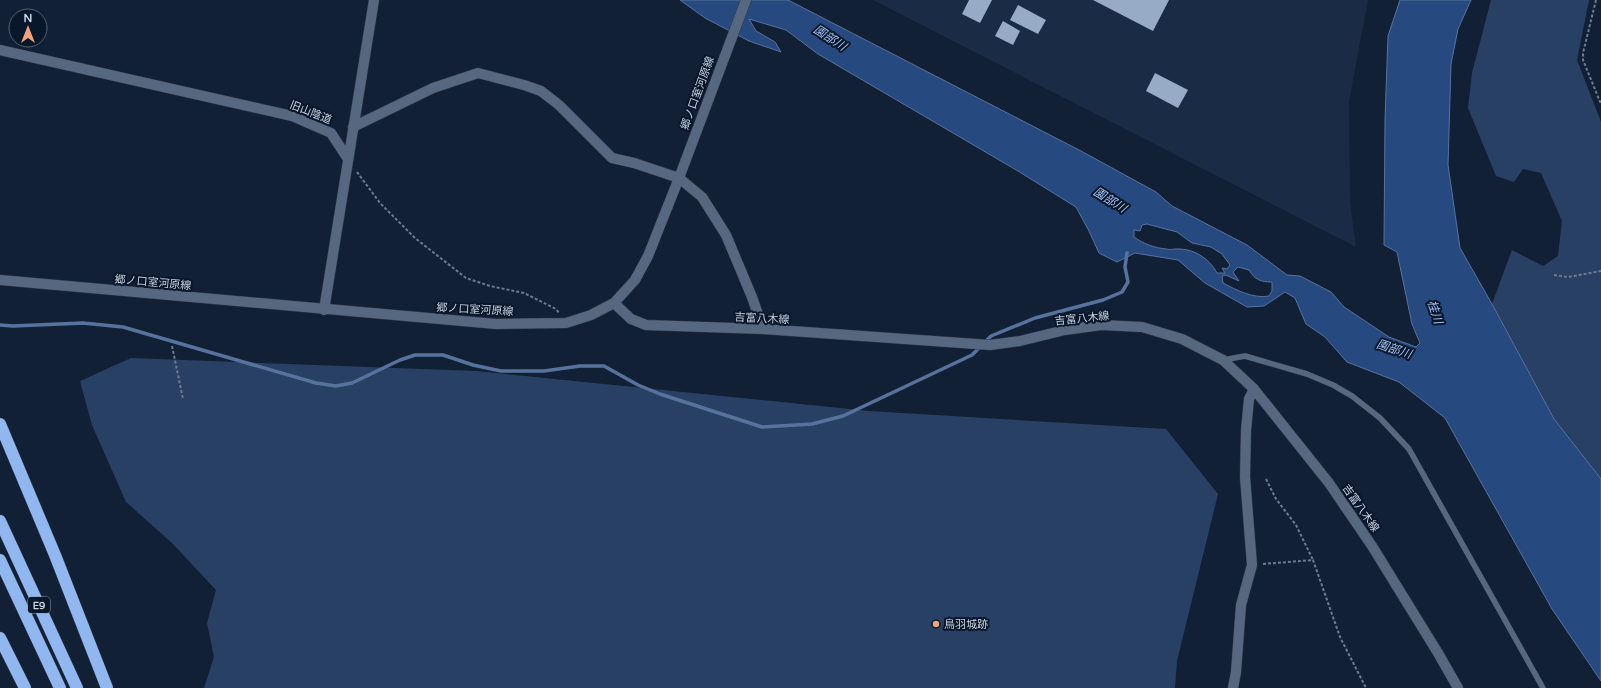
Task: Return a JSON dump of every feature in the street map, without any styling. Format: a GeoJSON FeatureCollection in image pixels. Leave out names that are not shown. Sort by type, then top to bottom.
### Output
{"type":"FeatureCollection","features":[{"type":"Feature","properties":{"kind":"highway"},"geometry":{"type":"LineString","coordinates":[[0,424],[55,556],[107,688]]}},
{"type":"Feature","properties":{"kind":"highway","name":"E9"},"geometry":{"type":"LineString","coordinates":[[0,521],[77,688]]}},
{"type":"Feature","properties":{"kind":"highway","name":"E9"},"geometry":{"type":"LineString","coordinates":[[0,560],[60,688]]}},
{"type":"Feature","properties":{"kind":"highway"},"geometry":{"type":"LineString","coordinates":[[0,638],[25,688]]}},
{"type":"Feature","properties":{"kind":"main road"},"geometry":{"type":"LineString","coordinates":[[324,310],[374,0]]}},
{"type":"Feature","properties":{"kind":"main road","name":"郷ノ口室河原線"},"geometry":{"type":"LineString","coordinates":[[0,280],[324,310],[496,324],[566,323],[591,315],[614,303],[635,280],[648,256],[746,0]]}},
{"type":"Feature","properties":{"kind":"main road","name":"旧山陰道"},"geometry":{"type":"LineString","coordinates":[[0,50],[292,116],[331,133],[348,159]]}},
{"type":"Feature","properties":{"kind":"main road"},"geometry":{"type":"LineString","coordinates":[[353,127],[433,88],[478,73],[524,85],[540,91],[560,105],[612,158],[634,163],[679,178],[702,197],[726,235],[752,297],[763,329]]}},
{"type":"Feature","properties":{"kind":"main road","name":"吉富八木線"},"geometry":{"type":"LineString","coordinates":[[614,303],[630,319],[646,326],[763,329],[990,345],[1020,341],[1065,330],[1094,326],[1142,327],[1182,339],[1223,360],[1254,389],[1328,483],[1372,546],[1438,652],[1458,688]]}},
{"type":"Feature","properties":{"kind":"main road"},"geometry":{"type":"LineString","coordinates":[[1233,688],[1236,672],[1241,605],[1252,565],[1245,477],[1246,430],[1249,399],[1254,389]]}},
{"type":"Feature","properties":{"kind":"lane"},"geometry":{"type":"LineString","coordinates":[[1223,360],[1245,356],[1307,374],[1333,385],[1352,396],[1380,418],[1409,449],[1543,688]]}},
{"type":"Feature","properties":{"kind":"path"},"geometry":{"type":"LineString","coordinates":[[1596,0],[1583,53],[1583,60],[1601,104]]}},
{"type":"Feature","properties":{"kind":"path"},"geometry":{"type":"LineString","coordinates":[[348,159],[380,203],[415,238],[466,278],[490,286],[524,293],[556,309],[566,323]]}},
{"type":"Feature","properties":{"kind":"path"},"geometry":{"type":"LineString","coordinates":[[1554,275],[1568,276],[1601,271]]}},
{"type":"Feature","properties":{"kind":"path"},"geometry":{"type":"LineString","coordinates":[[172,346],[184,399]]}},
{"type":"Feature","properties":{"kind":"path"},"geometry":{"type":"LineString","coordinates":[[1266,479],[1276,499],[1296,526],[1313,560],[1340,637],[1366,688]]}},
{"type":"Feature","properties":{"kind":"path"},"geometry":{"type":"LineString","coordinates":[[1252,565],[1313,560]]}},
{"type":"Feature","properties":{"kind":"shaded area"},"geometry":{"type":"Polygon","coordinates":[[[873,0],[1368,0],[1349,101],[1350,202],[1356,247],[873,0]]]}},
{"type":"Feature","properties":{"kind":"shaded area"},"geometry":{"type":"Polygon","coordinates":[[[1491,0],[1589,0],[1577,60],[1601,122],[1601,479],[1554,419],[1492,304],[1512,250],[1543,266],[1558,256],[1562,221],[1541,173],[1523,169],[1514,182],[1496,176],[1468,108],[1472,73],[1491,0]]]}},
{"type":"Feature","properties":{"kind":"shaded area"},"geometry":{"type":"Polygon","coordinates":[[[131,358],[476,371],[869,411],[1166,429],[1218,494],[1177,661],[1175,688],[204,688],[214,657],[207,623],[216,590],[172,543],[126,502],[92,425],[80,381],[131,358]]]}},
{"type":"Feature","properties":{"kind":"water"},"geometry":{"type":"Polygon","coordinates":[[[680,0],[788,0],[1081,151],[1156,192],[1172,206],[1247,245],[1287,275],[1300,276],[1331,292],[1344,307],[1389,337],[1416,347],[1420,343],[1412,324],[1397,252],[1384,245],[1385,119],[1388,36],[1400,0],[1471,0],[1458,29],[1451,64],[1448,165],[1460,248],[1554,419],[1601,479],[1601,681],[1552,609],[1445,418],[1399,382],[1347,362],[1325,337],[1306,324],[1295,298],[1285,292],[1264,306],[1247,307],[1205,283],[1178,260],[1135,253],[1117,262],[1099,253],[1076,207],[1018,171],[818,54],[786,30],[749,19],[756,31],[775,42],[781,52],[749,41],[705,18],[680,0]],[[1147,224],[1142,225],[1140,231],[1134,230],[1134,237],[1146,244],[1158,248],[1182,249],[1194,252],[1210,263],[1217,273],[1225,273],[1222,268],[1227,269],[1230,265],[1222,254],[1211,247],[1192,243],[1177,232],[1147,224]],[[1238,267],[1233,272],[1239,281],[1226,275],[1222,276],[1223,283],[1251,295],[1263,297],[1269,296],[1272,291],[1272,282],[1259,280],[1249,270],[1238,267]]]}},
{"type":"Feature","properties":{"kind":"building"},"geometry":{"type":"Polygon","coordinates":[[[969,0],[992,0],[980,23],[962,14],[969,0]]]}},
{"type":"Feature","properties":{"kind":"building"},"geometry":{"type":"Polygon","coordinates":[[[1093,0],[1169,0],[1153,31],[1093,0]]]}},
{"type":"Feature","properties":{"kind":"building"},"geometry":{"type":"Polygon","coordinates":[[[1018,5],[1046,20],[1038,34],[1010,20],[1018,5]]]}},
{"type":"Feature","properties":{"kind":"building"},"geometry":{"type":"Polygon","coordinates":[[[1003,21],[1020,31],[1013,45],[995,36],[1003,21]]]}},
{"type":"Feature","properties":{"kind":"building"},"geometry":{"type":"Polygon","coordinates":[[[1155,73],[1188,90],[1178,108],[1146,91],[1155,73]]]}},
{"type":"Feature","properties":{"kind":"waterway"},"geometry":{"type":"LineString","coordinates":[[0,325],[13,326],[83,323],[123,327],[316,383],[336,386],[352,383],[400,360],[415,355],[443,355],[473,365],[501,371],[544,371],[580,366],[604,366],[638,385],[660,394],[762,427],[812,424],[843,416],[972,355],[991,336],[1035,318],[1103,300],[1122,292],[1128,282],[1125,267],[1127,253]]}},
{"type":"Feature","properties":{"kind":"place","name":"鳥羽城跡"},"geometry":{"type":"Point","coordinates":[936,624]}},
{"type":"Feature","properties":{"kind":"water label","name":"園部川"},"geometry":{"type":"Point","coordinates":[830,38]}},
{"type":"Feature","properties":{"kind":"water label","name":"園部川"},"geometry":{"type":"Point","coordinates":[1110,200]}},
{"type":"Feature","properties":{"kind":"water label","name":"桂川"},"geometry":{"type":"Point","coordinates":[1435,312]}},
{"type":"Feature","properties":{"kind":"water label","name":"園部川"},"geometry":{"type":"Point","coordinates":[1394,349]}}]}
